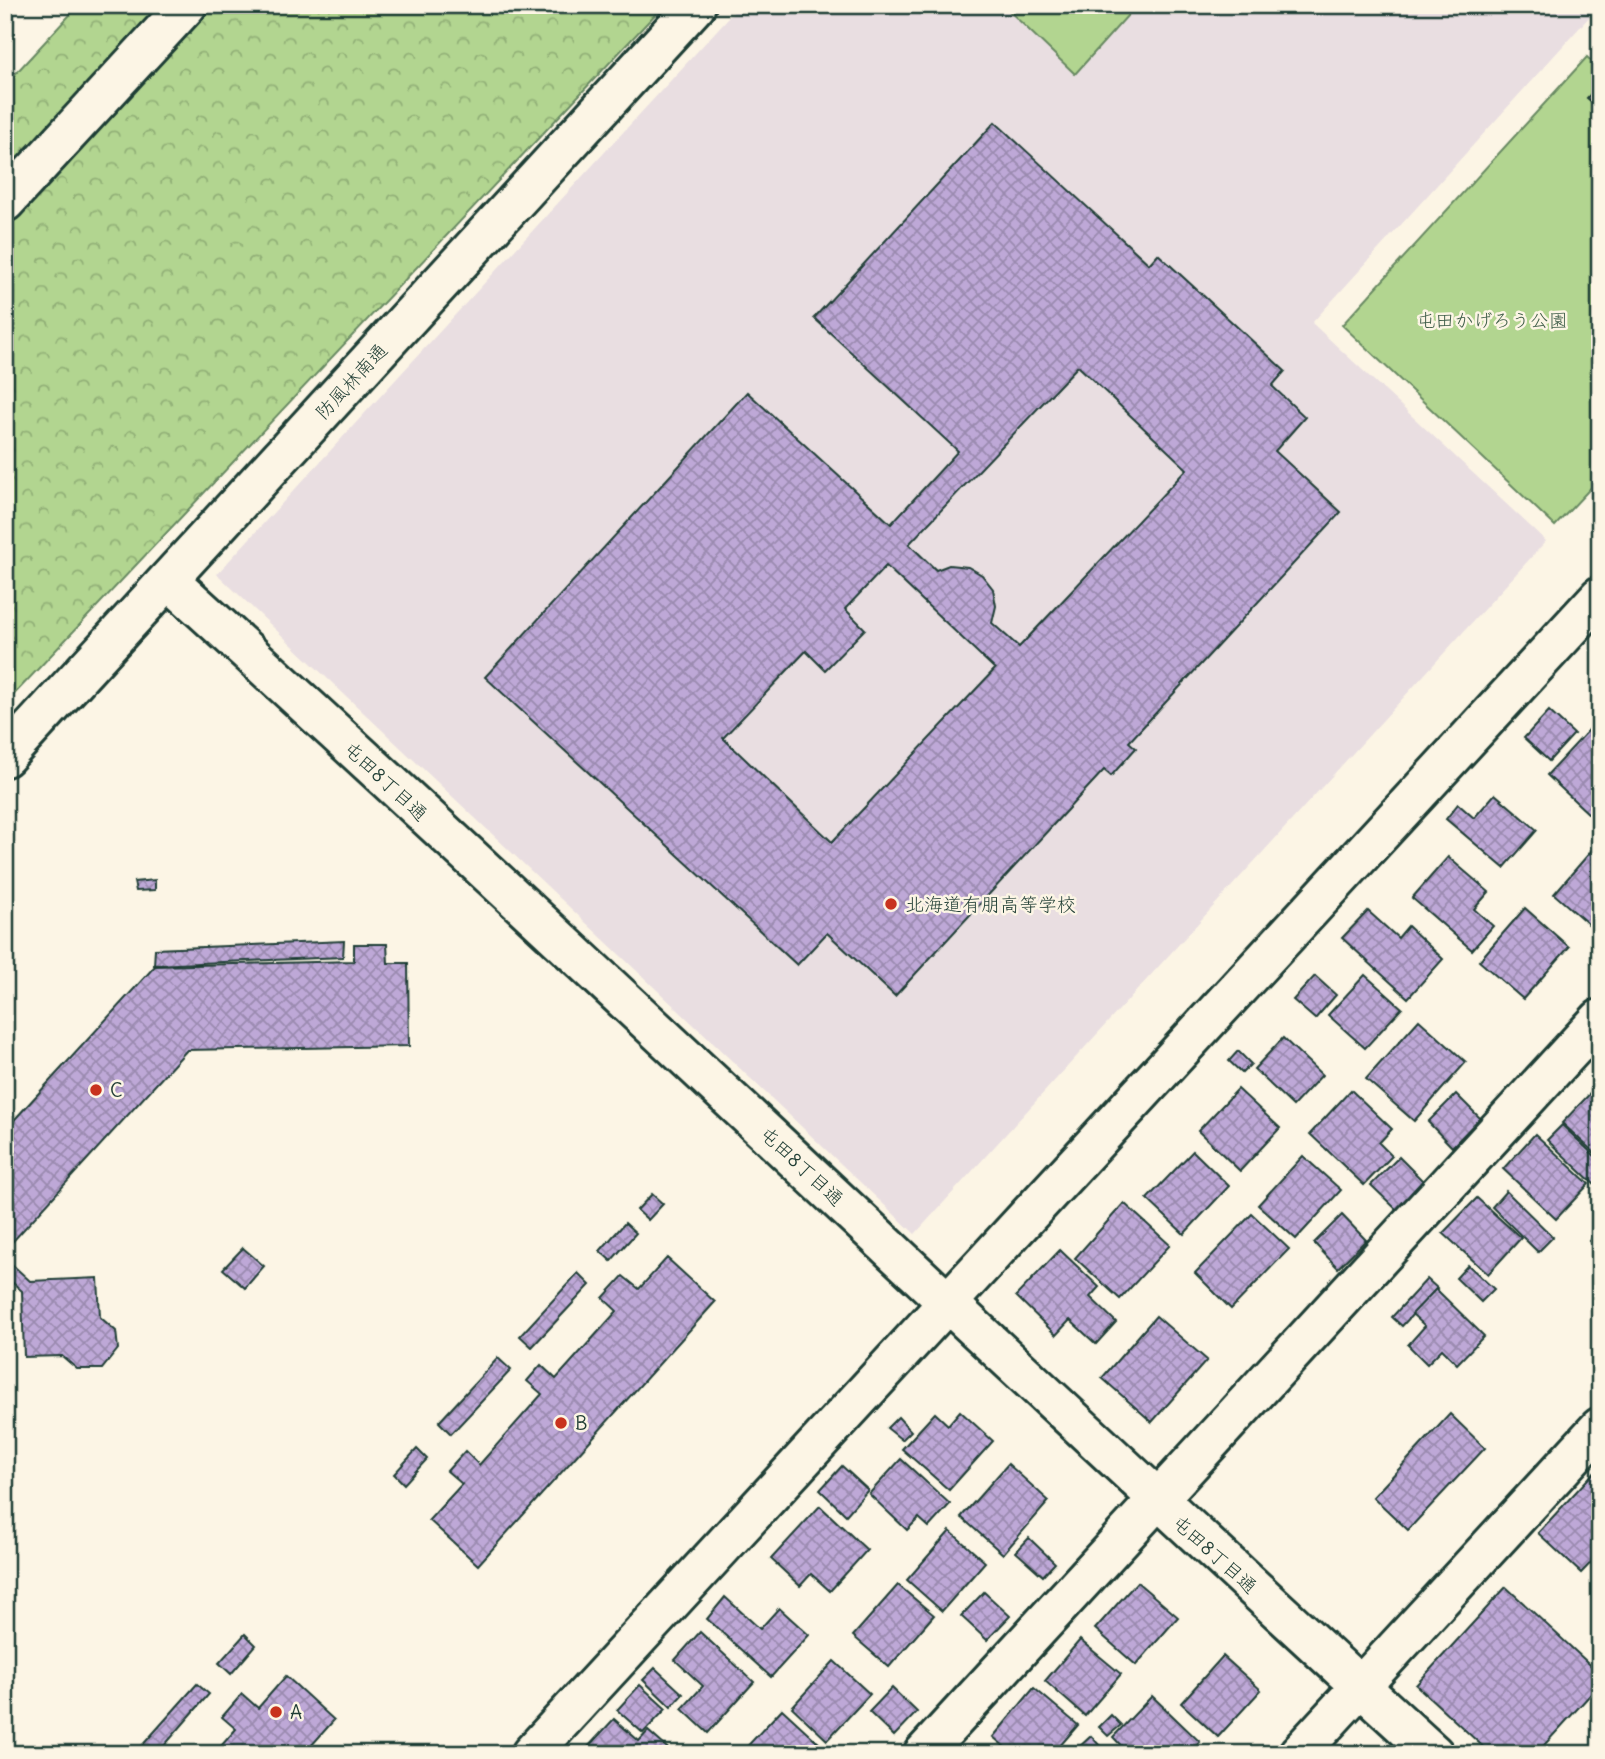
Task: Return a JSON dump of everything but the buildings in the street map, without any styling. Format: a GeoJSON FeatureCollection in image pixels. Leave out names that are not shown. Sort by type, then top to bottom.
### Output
{"type":"FeatureCollection","features":[{"type":"Feature","properties":{"kind":"street"},"geometry":{"type":"LineString","coordinates":[[5,202],[187,5]]}},
{"type":"Feature","properties":{"kind":"street","name":"防風林南通"},"geometry":{"type":"LineString","coordinates":[[5,757],[696,5]]}},
{"type":"Feature","properties":{"kind":"street","name":"屯田8丁目通"},"geometry":{"type":"LineString","coordinates":[[169,580],[947,1300],[1157,1500],[1434,1754]]}},
{"type":"Feature","properties":{"kind":"street"},"geometry":{"type":"LineString","coordinates":[[531,1754],[947,1300],[1600,596]]}},
{"type":"Feature","properties":{"kind":"street"},"geometry":{"type":"LineString","coordinates":[[923,1754],[1600,1019]]}},
{"type":"Feature","properties":{"kind":"street"},"geometry":{"type":"LineString","coordinates":[[1298,1754],[1600,1427]]}},
{"type":"Feature","properties":{"kind":"shaded area","name":"北海道有朋高等学校"},"geometry":{"type":"Polygon","coordinates":[[[740,5],[1600,5],[1312,323],[1546,541],[915,1234],[217,574],[740,5]]]}},
{"type":"Feature","properties":{"kind":"green space"},"geometry":{"type":"Polygon","coordinates":[[[79,5],[664,5],[5,704],[5,85],[79,5]]]}},
{"type":"Feature","properties":{"kind":"green space"},"geometry":{"type":"Polygon","coordinates":[[[1003,5],[1137,5],[1075,74],[1003,5]]]}},
{"type":"Feature","properties":{"kind":"green space","name":"屯田かげろう公園"},"geometry":{"type":"Polygon","coordinates":[[[1587,57],[1600,69],[1600,478],[1555,526],[1342,325],[1587,57]]]}},
{"type":"Feature","properties":{"kind":"place","name":"北海道有朋高等学校"},"geometry":{"type":"Point","coordinates":[891,904]}},
{"type":"Feature","properties":{"kind":"place","name":"C"},"geometry":{"type":"Point","coordinates":[96,1090]}},
{"type":"Feature","properties":{"kind":"place","name":"B"},"geometry":{"type":"Point","coordinates":[561,1423]}},
{"type":"Feature","properties":{"kind":"place","name":"A"},"geometry":{"type":"Point","coordinates":[276,1712]}}]}
